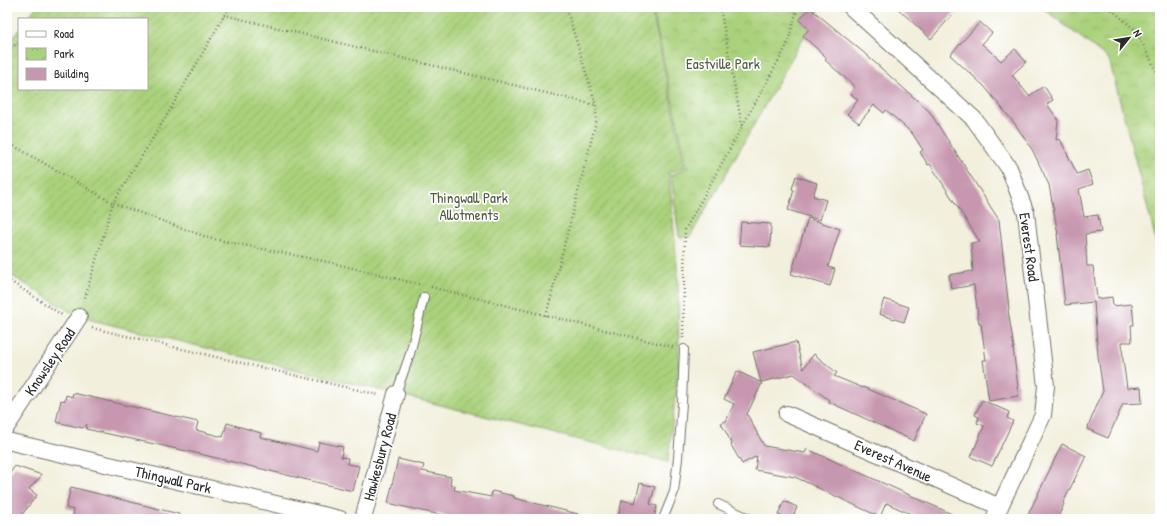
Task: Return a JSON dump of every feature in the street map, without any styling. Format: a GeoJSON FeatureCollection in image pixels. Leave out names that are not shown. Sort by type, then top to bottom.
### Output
{"type":"FeatureCollection","features":[{"type":"Feature","properties":{"kind":"street","name":"Everest Road"},"geometry":{"type":"LineString","coordinates":[[851,7],[974,120],[1009,168],[1026,213],[1046,386],[1043,415],[997,513]]}},
{"type":"Feature","properties":{"kind":"street","name":"Knowsley Road"},"geometry":{"type":"LineString","coordinates":[[7,426],[77,320]]}},
{"type":"Feature","properties":{"kind":"street","name":"Hawkesbury Road"},"geometry":{"type":"LineString","coordinates":[[363,519],[395,396]]}},
{"type":"Feature","properties":{"kind":"street","name":"Everest Avenue"},"geometry":{"type":"LineString","coordinates":[[787,414],[997,513]]}},
{"type":"Feature","properties":{"kind":"street","name":"Thingwall Park"},"geometry":{"type":"LineString","coordinates":[[7,441],[340,519]]}},
{"type":"Feature","properties":{"kind":"lane"},"geometry":{"type":"LineString","coordinates":[[395,396],[410,354],[424,297]]}},
{"type":"Feature","properties":{"kind":"lane"},"geometry":{"type":"LineString","coordinates":[[663,519],[674,492],[682,404],[684,348]]}},
{"type":"Feature","properties":{"kind":"lane"},"geometry":{"type":"LineString","coordinates":[[718,504],[751,519]]}},
{"type":"Feature","properties":{"kind":"path"},"geometry":{"type":"LineString","coordinates":[[77,320],[113,203],[170,110],[229,7]]}},
{"type":"Feature","properties":{"kind":"path"},"geometry":{"type":"LineString","coordinates":[[546,316],[596,122],[596,105],[566,7]]}},
{"type":"Feature","properties":{"kind":"path"},"geometry":{"type":"LineString","coordinates":[[720,7],[742,127]]}},
{"type":"Feature","properties":{"kind":"path"},"geometry":{"type":"LineString","coordinates":[[7,142],[113,203],[209,238],[328,262],[546,316],[684,348],[685,230],[787,45],[798,7]]}},
{"type":"Feature","properties":{"kind":"path"},"geometry":{"type":"LineString","coordinates":[[1109,7],[1136,31],[1160,78]]}},
{"type":"Feature","properties":{"kind":"path"},"geometry":{"type":"LineString","coordinates":[[224,15],[596,105]]}},
{"type":"Feature","properties":{"kind":"path"},"geometry":{"type":"LineString","coordinates":[[7,49],[18,43]]}},
{"type":"Feature","properties":{"kind":"path"},"geometry":{"type":"LineString","coordinates":[[7,280],[77,320],[395,396]]}},
{"type":"Feature","properties":{"kind":"green space","name":"Thingwall Park Allotments"},"geometry":{"type":"Polygon","coordinates":[[[36,7],[651,7],[685,166],[669,173],[678,278],[679,362],[668,462],[79,317],[7,273],[7,45],[18,30],[18,90],[148,90],[148,18],[28,18],[36,7]]]}},
{"type":"Feature","properties":{"kind":"green space","name":"Eastville Park"},"geometry":{"type":"Polygon","coordinates":[[[652,7],[821,7],[690,237],[679,237],[671,175],[687,167],[652,7]]]}},
{"type":"Feature","properties":{"kind":"green space"},"geometry":{"type":"Polygon","coordinates":[[[1041,7],[1160,7],[1160,262],[1153,229],[1109,59],[1041,7]]]}},
{"type":"Feature","properties":{"kind":"building"},"geometry":{"type":"Polygon","coordinates":[[[896,7],[959,7],[931,39],[896,7]]]}},
{"type":"Feature","properties":{"kind":"building"},"geometry":{"type":"Polygon","coordinates":[[[810,8],[863,52],[929,111],[999,220],[1018,396],[989,401],[983,360],[986,360],[981,324],[979,324],[974,285],[951,289],[949,275],[973,271],[971,243],[980,242],[930,164],[928,165],[920,152],[923,150],[912,133],[886,110],[884,113],[874,105],[859,123],[847,114],[858,100],[850,93],[855,87],[825,60],[827,58],[803,36],[809,29],[799,20],[810,8]]]}},
{"type":"Feature","properties":{"kind":"building"},"geometry":{"type":"Polygon","coordinates":[[[980,22],[992,33],[982,44],[1001,61],[1015,49],[1026,62],[1012,75],[1029,96],[1044,86],[1053,100],[1047,104],[1058,120],[1056,140],[1060,139],[1077,174],[1088,170],[1093,184],[1079,189],[1084,217],[1098,215],[1101,232],[1085,234],[1087,266],[1093,266],[1097,299],[1112,297],[1113,306],[1132,304],[1134,325],[1131,325],[1132,342],[1122,342],[1123,360],[1127,388],[1141,387],[1142,403],[1123,404],[1108,438],[1087,429],[1103,391],[1098,356],[1094,302],[1065,305],[1058,234],[1049,185],[1033,151],[1015,124],[984,86],[950,55],[980,22]]]}},
{"type":"Feature","properties":{"kind":"building"},"geometry":{"type":"Polygon","coordinates":[[[796,176],[817,183],[813,196],[826,200],[820,220],[788,210],[794,190],[792,189],[796,176]]]}},
{"type":"Feature","properties":{"kind":"building"},"geometry":{"type":"Polygon","coordinates":[[[808,218],[840,229],[828,267],[835,269],[830,286],[791,274],[808,218]]]}},
{"type":"Feature","properties":{"kind":"building"},"geometry":{"type":"Polygon","coordinates":[[[741,222],[771,224],[770,247],[739,245],[741,222]]]}},
{"type":"Feature","properties":{"kind":"building"},"geometry":{"type":"Polygon","coordinates":[[[884,299],[909,307],[904,322],[879,314],[884,299]]]}},
{"type":"Feature","properties":{"kind":"building"},"geometry":{"type":"Polygon","coordinates":[[[796,342],[803,369],[814,354],[837,373],[834,376],[926,414],[914,441],[829,402],[829,400],[794,374],[761,382],[753,352],[796,342]]]}},
{"type":"Feature","properties":{"kind":"building"},"geometry":{"type":"Polygon","coordinates":[[[737,371],[762,383],[747,414],[764,446],[805,453],[807,449],[963,519],[922,519],[886,503],[880,517],[795,477],[755,470],[757,456],[742,464],[721,423],[726,421],[734,404],[724,399],[737,371]]]}},
{"type":"Feature","properties":{"kind":"building"},"geometry":{"type":"Polygon","coordinates":[[[73,393],[198,422],[196,430],[223,437],[227,423],[261,433],[260,437],[317,451],[319,442],[343,447],[341,457],[348,458],[347,464],[359,466],[353,491],[200,454],[86,429],[87,424],[83,428],[56,422],[61,400],[65,401],[66,395],[72,397],[73,393]]]}},
{"type":"Feature","properties":{"kind":"building"},"geometry":{"type":"Polygon","coordinates":[[[982,400],[1009,412],[1007,418],[1013,421],[992,466],[971,457],[984,426],[977,423],[979,417],[975,415],[982,400]]]}},
{"type":"Feature","properties":{"kind":"building"},"geometry":{"type":"Polygon","coordinates":[[[1062,444],[1086,456],[1063,503],[1064,504],[1057,519],[1026,519],[1062,444]]]}},
{"type":"Feature","properties":{"kind":"building"},"geometry":{"type":"Polygon","coordinates":[[[398,459],[424,465],[422,471],[451,477],[450,485],[455,486],[454,490],[491,497],[492,491],[514,496],[514,498],[578,514],[578,519],[462,519],[388,503],[398,459]]]}},
{"type":"Feature","properties":{"kind":"building"},"geometry":{"type":"Polygon","coordinates":[[[15,466],[42,475],[29,489],[37,495],[24,512],[18,519],[7,519],[7,477],[15,466]]]}},
{"type":"Feature","properties":{"kind":"building"},"geometry":{"type":"Polygon","coordinates":[[[640,483],[655,487],[650,504],[657,506],[654,519],[618,519],[622,500],[635,503],[640,483]]]}},
{"type":"Feature","properties":{"kind":"building"},"geometry":{"type":"Polygon","coordinates":[[[71,487],[179,514],[178,519],[72,519],[74,510],[66,508],[71,487]]]}},
{"type":"Feature","properties":{"kind":"building"},"geometry":{"type":"Polygon","coordinates":[[[784,501],[797,507],[792,519],[778,515],[784,501]]]}}]}
